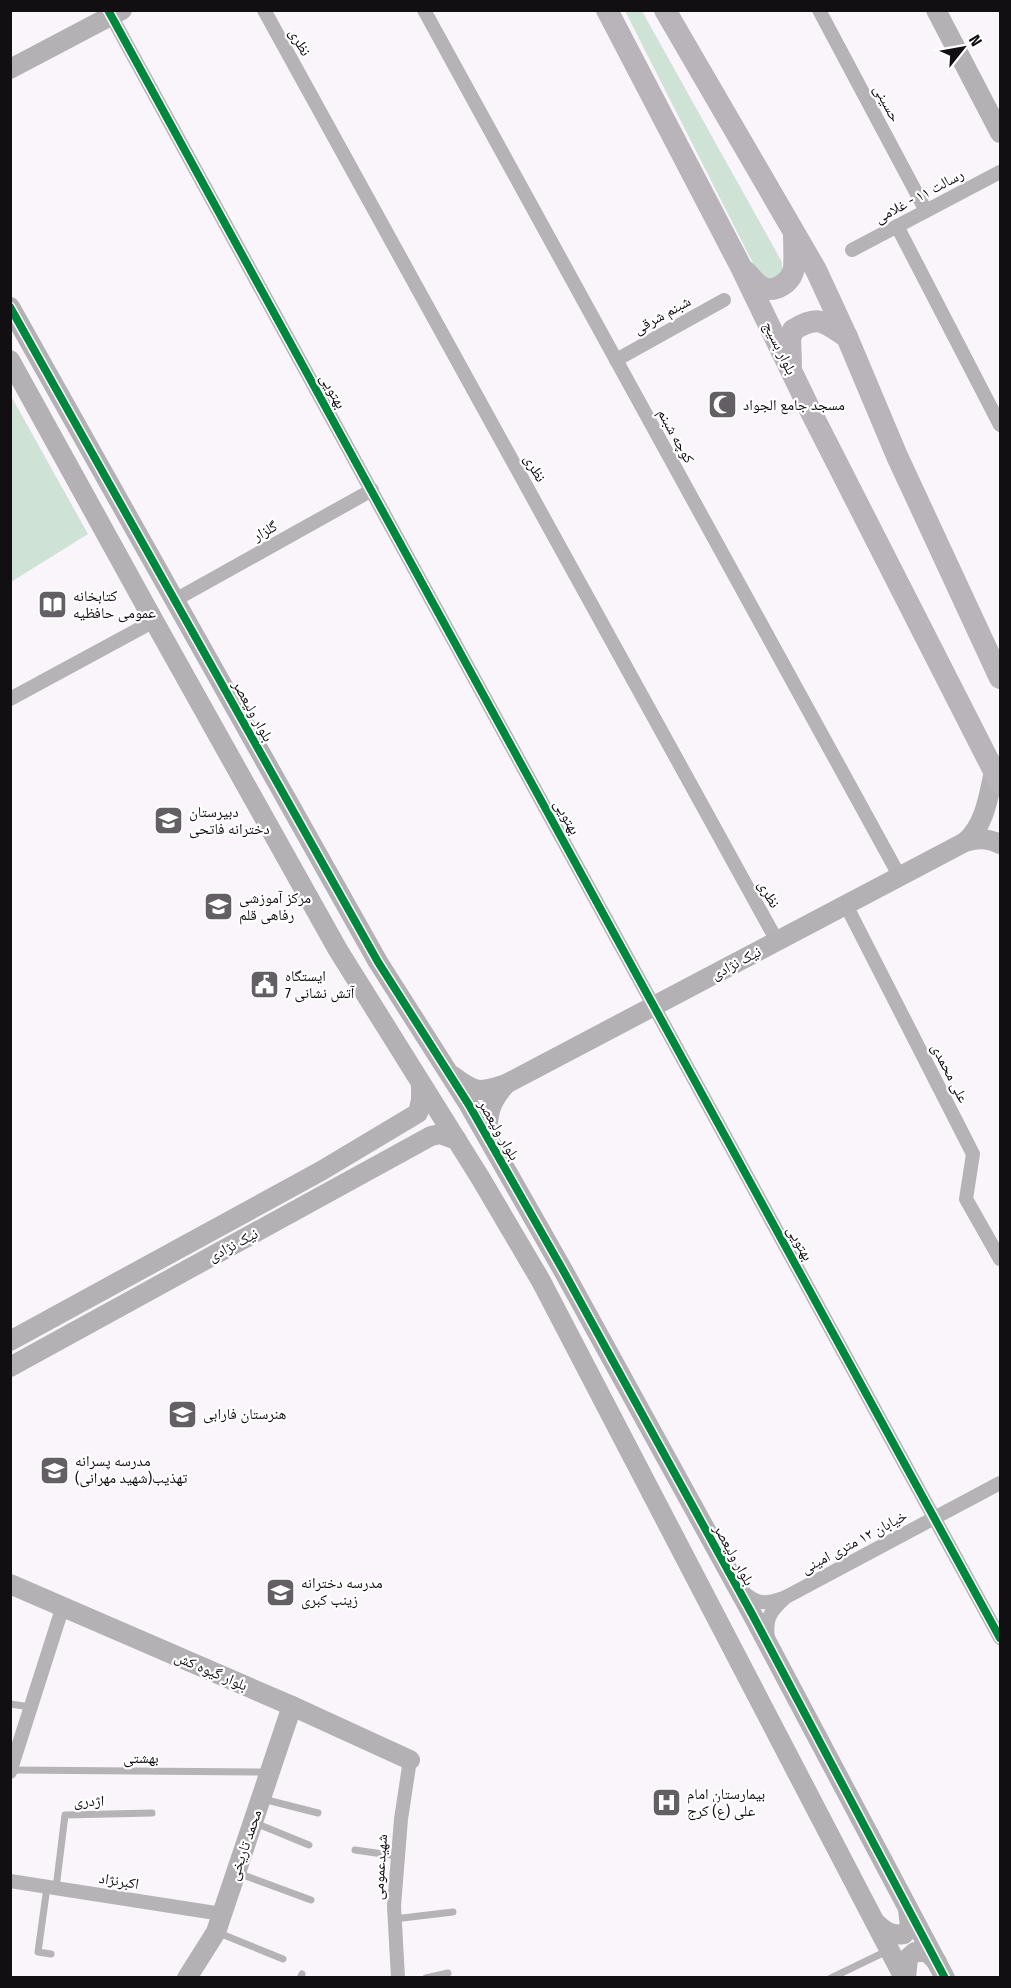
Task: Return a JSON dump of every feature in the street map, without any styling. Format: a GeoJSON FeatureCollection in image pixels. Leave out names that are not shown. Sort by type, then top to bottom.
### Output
{"type":"FeatureCollection","features":[{"type":"Feature","properties":{"kind":"main road","name":"بلوار بسیج"},"geometry":{"type":"LineString","coordinates":[[607,10],[741,267],[791,371],[997,777]]}},
{"type":"Feature","properties":{"kind":"main road"},"geometry":{"type":"LineString","coordinates":[[665,10],[816,270],[897,456],[1000,678]]}},
{"type":"Feature","properties":{"kind":"main road"},"geometry":{"type":"LineString","coordinates":[[741,267],[762,287],[773,290],[781,286],[794,270],[795,234]]}},
{"type":"Feature","properties":{"kind":"main road"},"geometry":{"type":"LineString","coordinates":[[791,371],[790,350],[793,330],[806,322],[818,321],[847,337]]}},
{"type":"Feature","properties":{"kind":"street","name":"نظری"},"geometry":{"type":"LineString","coordinates":[[264,10],[777,941]]}},
{"type":"Feature","properties":{"kind":"street","name":"کوچه شبنم"},"geometry":{"type":"LineString","coordinates":[[424,10],[900,877]]}},
{"type":"Feature","properties":{"kind":"street","name":"حسینی"},"geometry":{"type":"LineString","coordinates":[[819,10],[926,211]]}},
{"type":"Feature","properties":{"kind":"street"},"geometry":{"type":"LineString","coordinates":[[936,10],[1000,133]]}},
{"type":"Feature","properties":{"kind":"street"},"geometry":{"type":"LineString","coordinates":[[10,69],[114,12]]}},
{"type":"Feature","properties":{"kind":"street","name":"بهتویی"},"geometry":{"type":"LineString","coordinates":[[114,12],[372,490],[1000,1638]]}},
{"type":"Feature","properties":{"kind":"street","name":"رسالت ۱۱ - غلامی"},"geometry":{"type":"LineString","coordinates":[[852,250],[1000,172]]}},
{"type":"Feature","properties":{"kind":"street"},"geometry":{"type":"LineString","coordinates":[[897,226],[1000,425]]}},
{"type":"Feature","properties":{"kind":"street","name":"شبنم شرقی"},"geometry":{"type":"LineString","coordinates":[[616,360],[724,300]]}},
{"type":"Feature","properties":{"kind":"street","name":"بلوار ولیعصر"},"geometry":{"type":"LineString","coordinates":[[10,307],[378,962],[487,1136],[564,1272],[771,1650],[941,1970]]}},
{"type":"Feature","properties":{"kind":"street"},"geometry":{"type":"LineString","coordinates":[[10,360],[311,902],[421,1085],[457,1140],[540,1281],[873,1920],[905,1977]]}},
{"type":"Feature","properties":{"kind":"street","name":"گلزار"},"geometry":{"type":"LineString","coordinates":[[175,600],[372,490]]}},
{"type":"Feature","properties":{"kind":"street"},"geometry":{"type":"LineString","coordinates":[[10,699],[154,621]]}},
{"type":"Feature","properties":{"kind":"street"},"geometry":{"type":"LineString","coordinates":[[965,842],[972,836],[997,777]]}},
{"type":"Feature","properties":{"kind":"street"},"geometry":{"type":"LineString","coordinates":[[965,842],[977,839],[992,840],[1000,844]]}},
{"type":"Feature","properties":{"kind":"street","name":"نیک نژادی"},"geometry":{"type":"LineString","coordinates":[[506,1084],[965,842]]}},
{"type":"Feature","properties":{"kind":"street"},"geometry":{"type":"LineString","coordinates":[[288,862],[300,873],[309,872],[315,865],[314,849]]}},
{"type":"Feature","properties":{"kind":"street"},"geometry":{"type":"LineString","coordinates":[[311,902],[307,887],[311,878],[323,877],[336,888]]}},
{"type":"Feature","properties":{"kind":"street","name":"علی محمدی"},"geometry":{"type":"LineString","coordinates":[[846,905],[973,1154],[966,1199],[1000,1259]]}},
{"type":"Feature","properties":{"kind":"street"},"geometry":{"type":"LineString","coordinates":[[448,1072],[469,1088],[481,1090],[506,1084]]}},
{"type":"Feature","properties":{"kind":"street"},"geometry":{"type":"LineString","coordinates":[[487,1136],[491,1104],[506,1084]]}},
{"type":"Feature","properties":{"kind":"street"},"geometry":{"type":"LineString","coordinates":[[421,1085],[418,1113],[432,1121],[431,1136],[440,1134],[457,1140]]}},
{"type":"Feature","properties":{"kind":"street","name":"نیک نژادی"},"geometry":{"type":"LineString","coordinates":[[10,1341],[321,1171],[418,1113]]}},
{"type":"Feature","properties":{"kind":"street","name":"نیک نژادی"},"geometry":{"type":"LineString","coordinates":[[10,1367],[431,1136]]}},
{"type":"Feature","properties":{"kind":"street"},"geometry":{"type":"LineString","coordinates":[[321,1171],[334,1190]]}},
{"type":"Feature","properties":{"kind":"street"},"geometry":{"type":"LineString","coordinates":[[540,1281],[554,1292],[560,1290],[564,1286],[564,1272]]}},
{"type":"Feature","properties":{"kind":"street"},"geometry":{"type":"LineString","coordinates":[[560,1319],[560,1305],[569,1298],[576,1300],[585,1310]]}},
{"type":"Feature","properties":{"kind":"street"},"geometry":{"type":"LineString","coordinates":[[86,1300],[97,1318]]}},
{"type":"Feature","properties":{"kind":"street","name":"خیابان ۱۲ متری امینی"},"geometry":{"type":"LineString","coordinates":[[786,1597],[1000,1483]]}},
{"type":"Feature","properties":{"kind":"street","name":"بلوار گیوه کش"},"geometry":{"type":"LineString","coordinates":[[10,1584],[292,1706],[410,1760]]}},
{"type":"Feature","properties":{"kind":"street"},"geometry":{"type":"LineString","coordinates":[[735,1585],[756,1602],[765,1603],[786,1597]]}},
{"type":"Feature","properties":{"kind":"street"},"geometry":{"type":"LineString","coordinates":[[771,1650],[768,1618],[786,1597]]}},
{"type":"Feature","properties":{"kind":"street"},"geometry":{"type":"LineString","coordinates":[[11,1771],[63,1606]]}},
{"type":"Feature","properties":{"kind":"street","name":"محمد تاریخی"},"geometry":{"type":"LineString","coordinates":[[187,1977],[219,1923],[292,1706]]}},
{"type":"Feature","properties":{"kind":"street","name":"شهیدعمومی"},"geometry":{"type":"LineString","coordinates":[[398,1977],[394,1919],[397,1856],[410,1760]]}},
{"type":"Feature","properties":{"kind":"street","name":"اکبرنژاد"},"geometry":{"type":"LineString","coordinates":[[10,1881],[219,1923]]}},
{"type":"Feature","properties":{"kind":"street"},"geometry":{"type":"LineString","coordinates":[[873,1920],[884,1931],[893,1935],[904,1934],[910,1926],[908,1908]]}},
{"type":"Feature","properties":{"kind":"street"},"geometry":{"type":"LineString","coordinates":[[905,1977],[908,1958],[915,1952],[927,1952],[941,1970]]}},
{"type":"Feature","properties":{"kind":"lane"},"geometry":{"type":"LineString","coordinates":[[10,1704],[31,1707]]}},
{"type":"Feature","properties":{"kind":"lane","name":"بهشتی"},"geometry":{"type":"LineString","coordinates":[[11,1771],[270,1773]]}},
{"type":"Feature","properties":{"kind":"lane"},"geometry":{"type":"LineString","coordinates":[[261,1799],[318,1813]]}},
{"type":"Feature","properties":{"kind":"lane","name":"اژدری"},"geometry":{"type":"LineString","coordinates":[[52,1888],[65,1815],[152,1813]]}},
{"type":"Feature","properties":{"kind":"lane"},"geometry":{"type":"LineString","coordinates":[[253,1822],[309,1845]]}},
{"type":"Feature","properties":{"kind":"lane"},"geometry":{"type":"LineString","coordinates":[[355,1850],[397,1856]]}},
{"type":"Feature","properties":{"kind":"lane"},"geometry":{"type":"LineString","coordinates":[[236,1873],[311,1900]]}},
{"type":"Feature","properties":{"kind":"lane"},"geometry":{"type":"LineString","coordinates":[[51,1954],[38,1952],[52,1888]]}},
{"type":"Feature","properties":{"kind":"lane"},"geometry":{"type":"LineString","coordinates":[[394,1919],[453,1912]]}},
{"type":"Feature","properties":{"kind":"lane"},"geometry":{"type":"LineString","coordinates":[[219,1923],[283,1959]]}},
{"type":"Feature","properties":{"kind":"lane"},"geometry":{"type":"LineString","coordinates":[[831,1977],[889,1950]]}},
{"type":"Feature","properties":{"kind":"lane"},"geometry":{"type":"LineString","coordinates":[[426,1977],[448,1973]]}},
{"type":"Feature","properties":{"kind":"green space"},"geometry":{"type":"Polygon","coordinates":[[[625,11],[642,11],[782,262],[782,271],[777,278],[769,280],[760,277],[625,11]]]}},
{"type":"Feature","properties":{"kind":"green space"},"geometry":{"type":"Polygon","coordinates":[[[11,396],[88,534],[10,582],[11,396]]]}},
{"type":"Feature","properties":{"kind":"cycle path"},"geometry":{"type":"LineString","coordinates":[[108,10],[1000,1638]]}},
{"type":"Feature","properties":{"kind":"cycle path"},"geometry":{"type":"LineString","coordinates":[[10,307],[378,962],[469,1105],[564,1272],[752,1614],[945,1978]]}},
{"type":"Feature","properties":{"kind":"place","name":"مسجد جامع الجواد"},"geometry":{"type":"Point","coordinates":[722,405]}},
{"type":"Feature","properties":{"kind":"place","name":"کتابخانه عمومی حافظیه"},"geometry":{"type":"Point","coordinates":[52,605]}},
{"type":"Feature","properties":{"kind":"place","name":"دبیرستان دخترانه فاتحی"},"geometry":{"type":"Point","coordinates":[168,821]}},
{"type":"Feature","properties":{"kind":"place","name":"مرکز آموزشی رفاهی قلم"},"geometry":{"type":"Point","coordinates":[218,907]}},
{"type":"Feature","properties":{"kind":"place","name":"ایستگاه آتش نشانی 7"},"geometry":{"type":"Point","coordinates":[264,985]}},
{"type":"Feature","properties":{"kind":"place","name":"هنرستان فارابی"},"geometry":{"type":"Point","coordinates":[182,1414]}},
{"type":"Feature","properties":{"kind":"place","name":"مدرسه پسرانه تهذیب(شهید مهرانی)"},"geometry":{"type":"Point","coordinates":[54,1470]}},
{"type":"Feature","properties":{"kind":"place","name":"مدرسه دخترانه زینب کبری"},"geometry":{"type":"Point","coordinates":[280,1592]}},
{"type":"Feature","properties":{"kind":"place","name":"بیمارستان امام علی (ع) کرج"},"geometry":{"type":"Point","coordinates":[666,1803]}}]}
